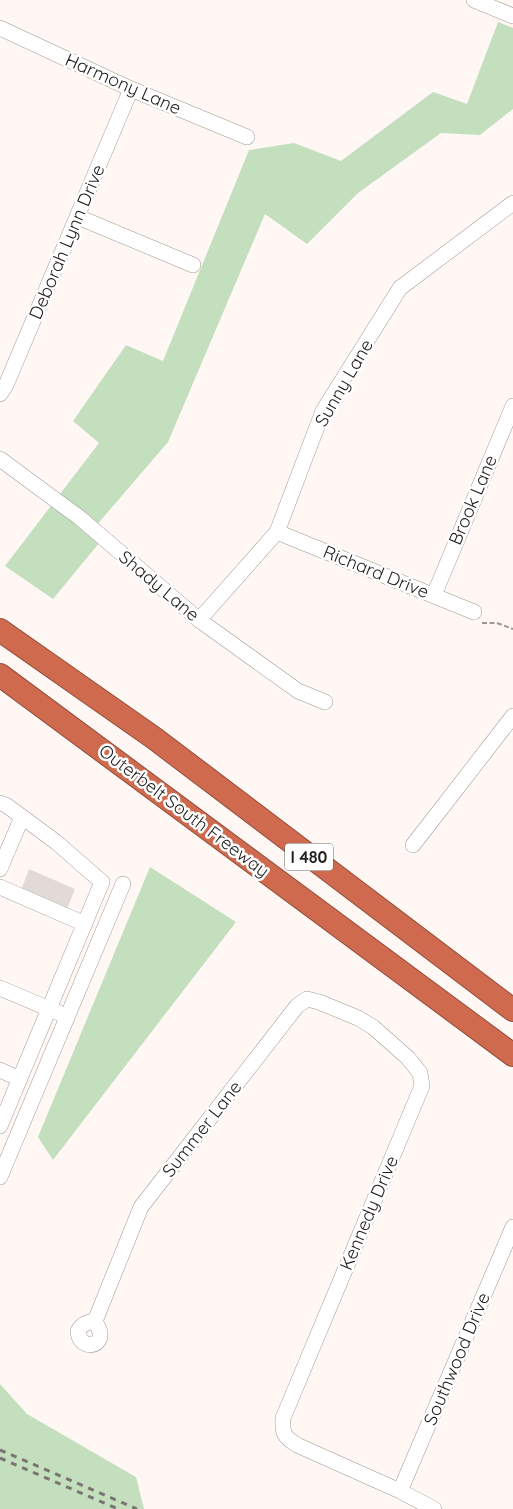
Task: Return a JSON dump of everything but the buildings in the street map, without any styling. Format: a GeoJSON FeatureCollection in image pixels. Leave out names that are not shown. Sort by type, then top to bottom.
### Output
{"type":"FeatureCollection","features":[{"type":"Feature","properties":{"kind":"highway","name":"I 480"},"geometry":{"type":"LineString","coordinates":[[0,630],[154,738],[513,1010]]}},
{"type":"Feature","properties":{"kind":"highway","name":"Outerbelt South Freeway"},"geometry":{"type":"LineString","coordinates":[[0,675],[513,1055]]}},
{"type":"Feature","properties":{"kind":"street"},"geometry":{"type":"LineString","coordinates":[[478,1],[513,16]]}},
{"type":"Feature","properties":{"kind":"street","name":"Harmony Lane"},"geometry":{"type":"LineString","coordinates":[[0,28],[131,89],[247,137]]}},
{"type":"Feature","properties":{"kind":"street","name":"Deborah Lynn Drive"},"geometry":{"type":"LineString","coordinates":[[0,394],[6,385],[131,89]]}},
{"type":"Feature","properties":{"kind":"street","name":"Sunny Lane"},"geometry":{"type":"LineString","coordinates":[[199,620],[277,532],[323,411],[400,288],[513,203]]}},
{"type":"Feature","properties":{"kind":"street"},"geometry":{"type":"LineString","coordinates":[[78,217],[193,265]]}},
{"type":"Feature","properties":{"kind":"street","name":"Brook Lane"},"geometry":{"type":"LineString","coordinates":[[434,595],[513,406]]}},
{"type":"Feature","properties":{"kind":"street","name":"Shady Lane"},"geometry":{"type":"LineString","coordinates":[[0,459],[80,518],[199,620],[298,691],[325,702]]}},
{"type":"Feature","properties":{"kind":"street","name":"Richard Drive"},"geometry":{"type":"LineString","coordinates":[[277,532],[434,595],[475,618]]}},
{"type":"Feature","properties":{"kind":"street"},"geometry":{"type":"LineString","coordinates":[[413,845],[513,716]]}},
{"type":"Feature","properties":{"kind":"street"},"geometry":{"type":"LineString","coordinates":[[0,803],[6,805],[56,842],[102,882],[0,1126]]}},
{"type":"Feature","properties":{"kind":"street"},"geometry":{"type":"LineString","coordinates":[[0,869],[22,817]]}},
{"type":"Feature","properties":{"kind":"street"},"geometry":{"type":"LineString","coordinates":[[0,1177],[123,884]]}},
{"type":"Feature","properties":{"kind":"street"},"geometry":{"type":"LineString","coordinates":[[0,887],[85,924]]}},
{"type":"Feature","properties":{"kind":"street"},"geometry":{"type":"LineString","coordinates":[[0,988],[67,1017]]}},
{"type":"Feature","properties":{"kind":"street","name":"Summer Lane"},"geometry":{"type":"LineString","coordinates":[[95,1321],[141,1207],[297,1006],[307,999],[358,1018]]}},
{"type":"Feature","properties":{"kind":"street","name":"Kennedy Drive"},"geometry":{"type":"LineString","coordinates":[[358,1018],[373,1028],[408,1058],[420,1072],[422,1086],[283,1418],[282,1430],[289,1440],[297,1446],[400,1491]]}},
{"type":"Feature","properties":{"kind":"street"},"geometry":{"type":"LineString","coordinates":[[0,1070],[20,1079]]}},
{"type":"Feature","properties":{"kind":"street","name":"Southwood Drive"},"geometry":{"type":"LineString","coordinates":[[400,1491],[513,1228]]}},
{"type":"Feature","properties":{"kind":"street"},"geometry":{"type":"LineString","coordinates":[[400,1491],[434,1509]]}},
{"type":"Feature","properties":{"kind":"path"},"geometry":{"type":"LineString","coordinates":[[475,618],[498,623],[513,629]]}},
{"type":"Feature","properties":{"kind":"green space"},"geometry":{"type":"Polygon","coordinates":[[[498,22],[513,28],[513,109],[480,135],[441,133],[358,193],[307,244],[265,214],[168,442],[89,534],[100,542],[53,599],[5,566],[99,443],[73,421],[126,345],[163,361],[249,150],[294,143],[341,161],[433,92],[467,104],[498,22]]]}},
{"type":"Feature","properties":{"kind":"green space"},"geometry":{"type":"Polygon","coordinates":[[[150,867],[236,922],[53,1160],[38,1137],[150,867]]]}},
{"type":"Feature","properties":{"kind":"green space"},"geometry":{"type":"Polygon","coordinates":[[[0,1384],[27,1414],[136,1477],[144,1509],[0,1509],[0,1384]]]}},
{"type":"Feature","properties":{"kind":"railway"},"geometry":{"type":"LineString","coordinates":[[0,1450],[137,1509]]}},
{"type":"Feature","properties":{"kind":"railway"},"geometry":{"type":"LineString","coordinates":[[0,1458],[118,1509]]}}]}
